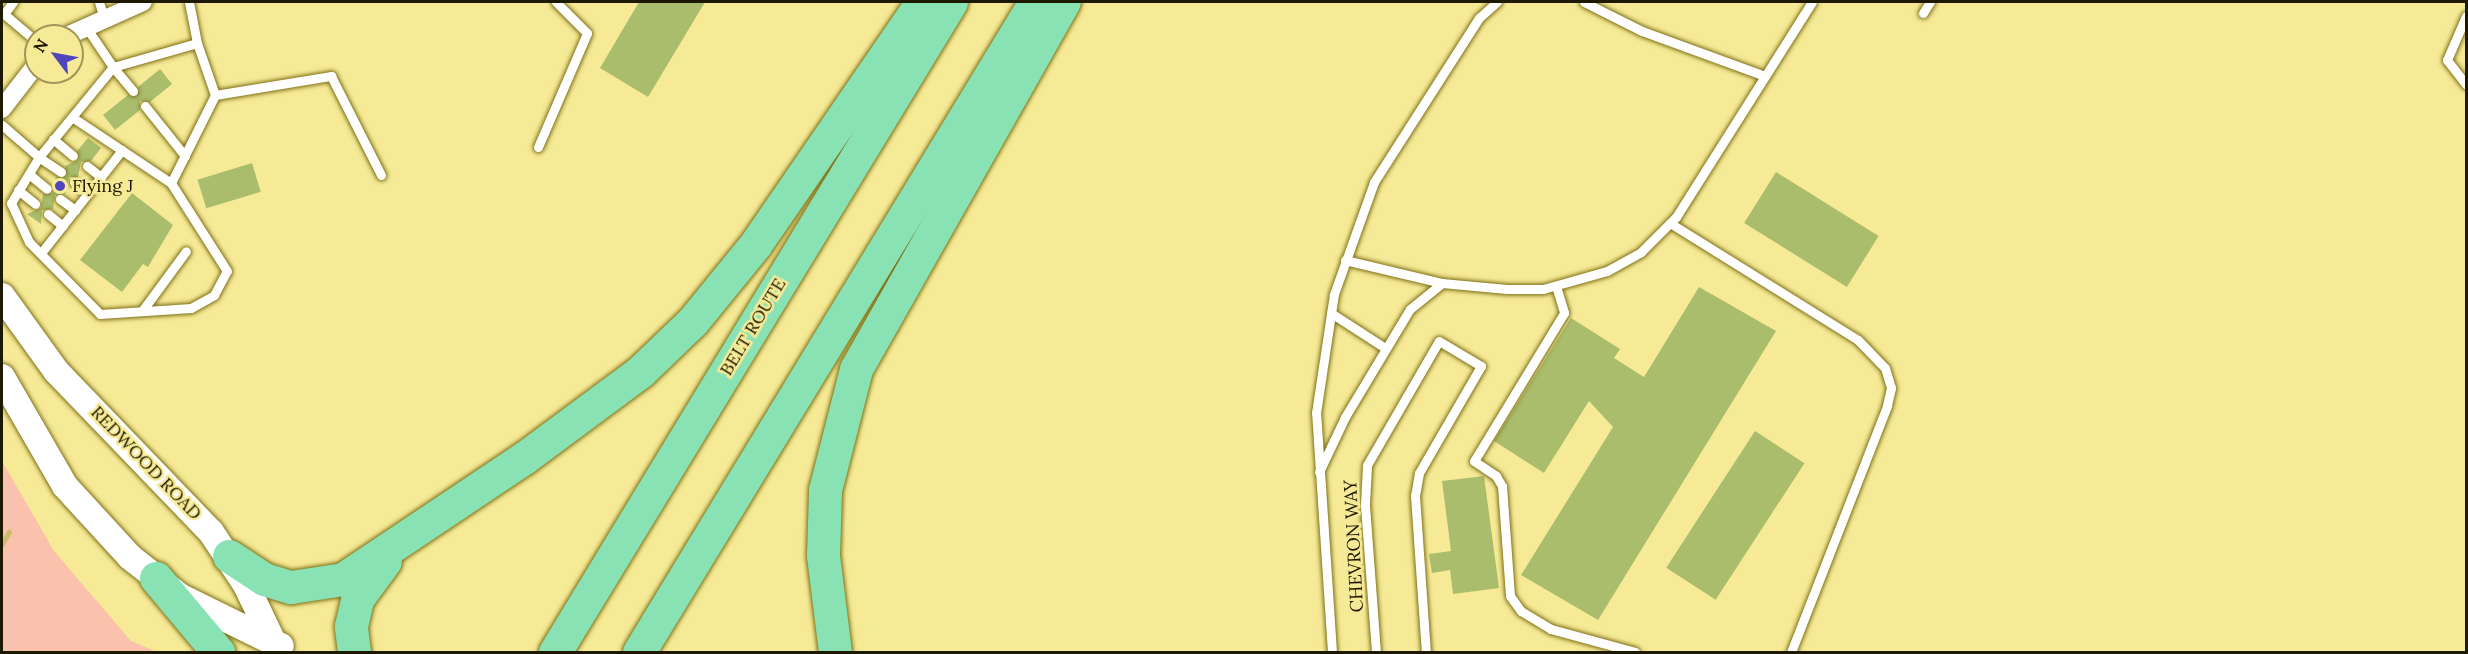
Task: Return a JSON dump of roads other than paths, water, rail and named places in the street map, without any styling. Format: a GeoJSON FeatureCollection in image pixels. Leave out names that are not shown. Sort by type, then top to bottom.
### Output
{"type":"FeatureCollection","features":[{"type":"Feature","properties":{"kind":"highway"},"geometry":{"type":"LineString","coordinates":[[229,556],[277,584],[314,588],[343,579],[405,541],[641,371],[693,321],[755,245],[922,2]]}},
{"type":"Feature","properties":{"kind":"highway","name":"BELT ROUTE"},"geometry":{"type":"LineString","coordinates":[[555,652],[951,2]]}},
{"type":"Feature","properties":{"kind":"highway"},"geometry":{"type":"LineString","coordinates":[[639,652],[1035,2]]}},
{"type":"Feature","properties":{"kind":"highway"},"geometry":{"type":"LineString","coordinates":[[835,652],[823,555],[825,490],[856,369],[1064,2]]}},
{"type":"Feature","properties":{"kind":"highway"},"geometry":{"type":"LineString","coordinates":[[354,652],[351,626],[357,599],[369,578],[405,541]]}},
{"type":"Feature","properties":{"kind":"highway"},"geometry":{"type":"LineString","coordinates":[[156,578],[218,652]]}},
{"type":"Feature","properties":{"kind":"main road","name":"REDWOOD ROAD"},"geometry":{"type":"LineString","coordinates":[[2,296],[56,371],[169,484],[229,556],[282,649]]}},
{"type":"Feature","properties":{"kind":"main road","name":"REDWOOD ROAD"},"geometry":{"type":"LineString","coordinates":[[2,377],[65,486],[107,535],[156,578],[214,616],[282,649]]}},
{"type":"Feature","properties":{"kind":"street"},"geometry":{"type":"LineString","coordinates":[[85,25],[101,8],[142,2]]}},
{"type":"Feature","properties":{"kind":"street"},"geometry":{"type":"LineString","coordinates":[[2,109],[24,81]]}},
{"type":"Feature","properties":{"kind":"lane"},"geometry":{"type":"LineString","coordinates":[[13,2],[4,14],[24,31]]}},
{"type":"Feature","properties":{"kind":"lane"},"geometry":{"type":"LineString","coordinates":[[171,183],[215,95],[197,43],[189,2]]}},
{"type":"Feature","properties":{"kind":"lane"},"geometry":{"type":"LineString","coordinates":[[538,147],[587,33],[556,2]]}},
{"type":"Feature","properties":{"kind":"lane"},"geometry":{"type":"LineString","coordinates":[[1332,652],[1317,477],[1316,413],[1330,313],[1344,260],[1374,182],[1479,18],[1497,2]]}},
{"type":"Feature","properties":{"kind":"lane"},"geometry":{"type":"LineString","coordinates":[[1584,2],[1642,31],[1765,76]]}},
{"type":"Feature","properties":{"kind":"lane"},"geometry":{"type":"LineString","coordinates":[[1344,260],[1442,283],[1507,290],[1556,286],[1607,271],[1641,252],[1670,223],[1812,2]]}},
{"type":"Feature","properties":{"kind":"lane"},"geometry":{"type":"LineString","coordinates":[[1923,13],[1930,2]]}},
{"type":"Feature","properties":{"kind":"lane"},"geometry":{"type":"LineString","coordinates":[[2466,16],[2447,60],[2466,84]]}},
{"type":"Feature","properties":{"kind":"lane"},"geometry":{"type":"LineString","coordinates":[[85,25],[113,67],[133,91]]}},
{"type":"Feature","properties":{"kind":"lane"},"geometry":{"type":"LineString","coordinates":[[72,117],[171,183],[226,270],[214,295],[191,308],[100,314],[41,253],[11,203],[39,157],[113,67],[197,43]]}},
{"type":"Feature","properties":{"kind":"lane"},"geometry":{"type":"LineString","coordinates":[[215,95],[331,76],[381,175]]}},
{"type":"Feature","properties":{"kind":"lane"},"geometry":{"type":"LineString","coordinates":[[145,106],[185,156]]}},
{"type":"Feature","properties":{"kind":"lane"},"geometry":{"type":"LineString","coordinates":[[2,124],[39,157],[61,172]]}},
{"type":"Feature","properties":{"kind":"lane"},"geometry":{"type":"LineString","coordinates":[[53,140],[74,156]]}},
{"type":"Feature","properties":{"kind":"lane"},"geometry":{"type":"LineString","coordinates":[[41,253],[122,150]]}},
{"type":"Feature","properties":{"kind":"lane"},"geometry":{"type":"LineString","coordinates":[[87,166],[101,177]]}},
{"type":"Feature","properties":{"kind":"lane"},"geometry":{"type":"LineString","coordinates":[[29,174],[47,189]]}},
{"type":"Feature","properties":{"kind":"lane"},"geometry":{"type":"LineString","coordinates":[[74,182],[88,193]]}},
{"type":"Feature","properties":{"kind":"lane"},"geometry":{"type":"LineString","coordinates":[[18,190],[35,204]]}},
{"type":"Feature","properties":{"kind":"lane"},"geometry":{"type":"LineString","coordinates":[[60,199],[75,210]]}},
{"type":"Feature","properties":{"kind":"lane"},"geometry":{"type":"LineString","coordinates":[[48,214],[63,226]]}},
{"type":"Feature","properties":{"kind":"lane"},"geometry":{"type":"LineString","coordinates":[[1670,223],[1858,340],[1885,368],[1891,388],[1887,406],[1791,652]]}},
{"type":"Feature","properties":{"kind":"lane"},"geometry":{"type":"LineString","coordinates":[[142,311],[186,250]]}},
{"type":"Feature","properties":{"kind":"lane"},"geometry":{"type":"LineString","coordinates":[[1317,477],[1386,348],[1410,309],[1442,283]]}},
{"type":"Feature","properties":{"kind":"lane"},"geometry":{"type":"LineString","coordinates":[[1556,286],[1564,313],[1474,461],[1496,476],[1502,486],[1510,596],[1521,611],[1551,629],[1635,652]]}},
{"type":"Feature","properties":{"kind":"lane"},"geometry":{"type":"LineString","coordinates":[[1330,313],[1386,348]]}},
{"type":"Feature","properties":{"kind":"lane","name":"CHEVRON WAY"},"geometry":{"type":"LineString","coordinates":[[1376,652],[1365,504],[1367,465],[1439,341],[1481,366],[1419,473],[1415,496],[1426,652]]}},
{"type":"Feature","properties":{"kind":"waterway"},"geometry":{"type":"LineString","coordinates":[[2,544],[9,532]]}},
{"type":"Feature","properties":{"kind":"place","name":"Flying J"},"geometry":{"type":"Point","coordinates":[60,186]}}]}
